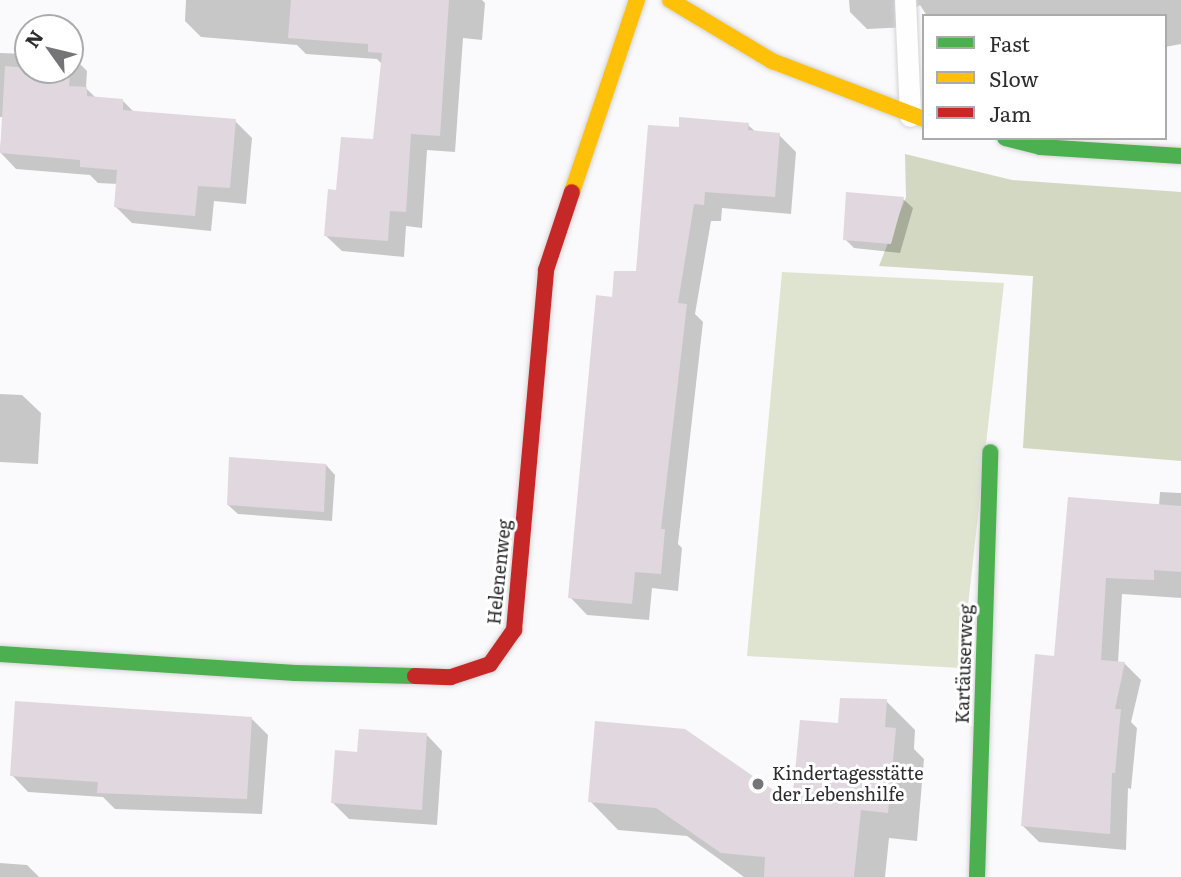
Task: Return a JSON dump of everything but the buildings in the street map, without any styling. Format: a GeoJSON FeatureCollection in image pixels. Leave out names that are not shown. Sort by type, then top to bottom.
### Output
{"type":"FeatureCollection","features":[{"type":"Feature","properties":{"kind":"street","name":"Helenenweg"},"geometry":{"type":"LineString","coordinates":[[0,654],[295,673],[452,677],[490,664],[514,630],[546,270],[638,0]]}},
{"type":"Feature","properties":{"kind":"street"},"geometry":{"type":"LineString","coordinates":[[670,0],[772,61],[917,117]]}},
{"type":"Feature","properties":{"kind":"street"},"geometry":{"type":"LineString","coordinates":[[1013,140],[1040,147],[1181,156]]}},
{"type":"Feature","properties":{"kind":"street","name":"Kartäuserweg"},"geometry":{"type":"LineString","coordinates":[[977,877],[989,452]]}},
{"type":"Feature","properties":{"kind":"lane"},"geometry":{"type":"LineString","coordinates":[[905,0],[917,117]]}},
{"type":"Feature","properties":{"kind":"green space"},"geometry":{"type":"Polygon","coordinates":[[[905,154],[1012,180],[1181,192],[1181,461],[1023,448],[1033,276],[879,266],[906,197],[905,154]]]}},
{"type":"Feature","properties":{"kind":"green space"},"geometry":{"type":"Polygon","coordinates":[[[782,272],[1004,283],[961,668],[747,656],[782,272]]]}},
{"type":"Feature","properties":{"kind":"traffic: fast"},"geometry":{"type":"LineString","coordinates":[[1013,140],[1040,147],[1181,156]]}},
{"type":"Feature","properties":{"kind":"traffic: fast"},"geometry":{"type":"LineString","coordinates":[[977,877],[990,452]]}},
{"type":"Feature","properties":{"kind":"traffic: fast"},"geometry":{"type":"LineString","coordinates":[[0,654],[295,673],[415,676]]}},
{"type":"Feature","properties":{"kind":"traffic: slow"},"geometry":{"type":"LineString","coordinates":[[572,192],[637,0]]}},
{"type":"Feature","properties":{"kind":"traffic: slow"},"geometry":{"type":"LineString","coordinates":[[670,0],[772,61],[922,118]]}},
{"type":"Feature","properties":{"kind":"traffic: jam"},"geometry":{"type":"LineString","coordinates":[[415,676],[451,677],[490,664],[514,630],[546,270],[572,192]]}},
{"type":"Feature","properties":{"kind":"place","name":"Kindertagesstätte der Lebenshilfe"},"geometry":{"type":"Point","coordinates":[758,784]}}]}
